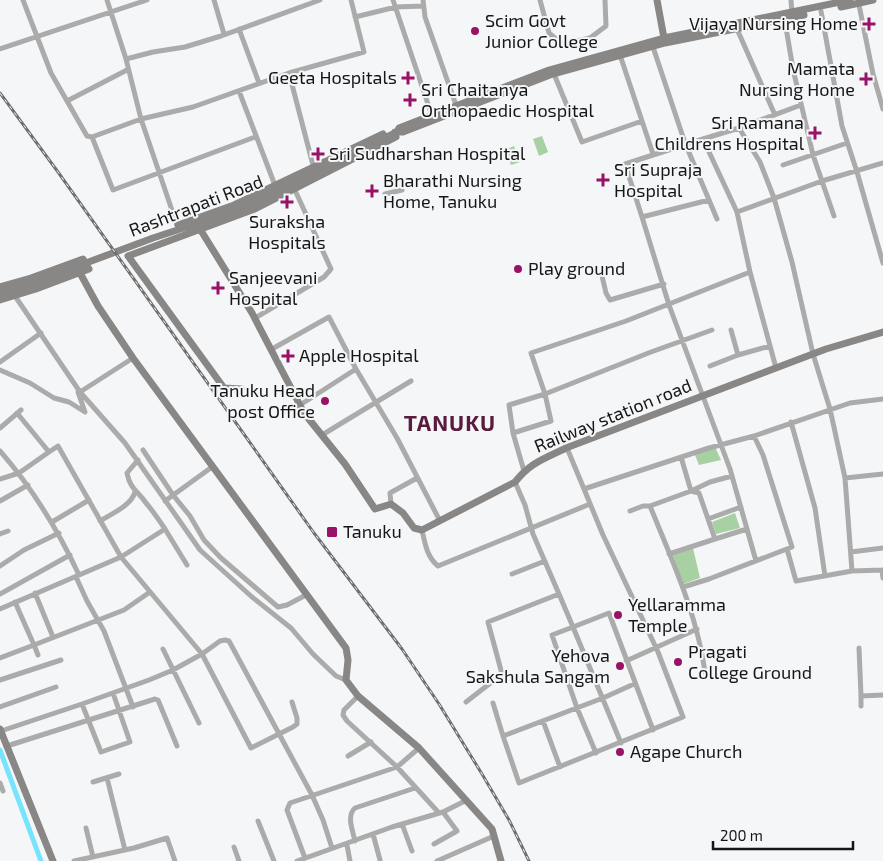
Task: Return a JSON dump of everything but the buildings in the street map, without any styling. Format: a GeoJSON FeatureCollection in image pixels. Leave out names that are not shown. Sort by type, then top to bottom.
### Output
{"type":"FeatureCollection","features":[{"type":"Feature","properties":{"kind":"street"},"geometry":{"type":"LineString","coordinates":[[23,0],[51,73],[87,136],[92,137],[141,119],[193,107],[289,73],[364,52],[351,0]]}},
{"type":"Feature","properties":{"kind":"street"},"geometry":{"type":"LineString","coordinates":[[107,0],[126,59],[127,70],[141,119],[177,226],[275,188],[397,132],[402,132],[554,74],[620,55],[664,38],[784,17]]}},
{"type":"Feature","properties":{"kind":"street"},"geometry":{"type":"LineString","coordinates":[[0,48],[148,0]]}},
{"type":"Feature","properties":{"kind":"street"},"geometry":{"type":"LineString","coordinates":[[214,0],[224,34]]}},
{"type":"Feature","properties":{"kind":"street"},"geometry":{"type":"LineString","coordinates":[[126,59],[153,52],[186,47],[320,0]]}},
{"type":"Feature","properties":{"kind":"street"},"geometry":{"type":"LineString","coordinates":[[394,0],[432,116]]}},
{"type":"Feature","properties":{"kind":"street"},"geometry":{"type":"LineString","coordinates":[[540,0],[549,33],[562,44],[590,38],[606,26],[605,0]]}},
{"type":"Feature","properties":{"kind":"street"},"geometry":{"type":"LineString","coordinates":[[657,0],[664,38]]}},
{"type":"Feature","properties":{"kind":"street"},"geometry":{"type":"LineString","coordinates":[[791,0],[792,15]]}},
{"type":"Feature","properties":{"kind":"street"},"geometry":{"type":"LineString","coordinates":[[241,389],[224,388],[128,256],[255,210],[294,188],[387,143],[396,136],[399,128],[549,70],[652,44],[737,29],[850,0]]}},
{"type":"Feature","properties":{"kind":"street"},"geometry":{"type":"LineString","coordinates":[[792,15],[873,0]]}},
{"type":"Feature","properties":{"kind":"street"},"geometry":{"type":"LineString","coordinates":[[858,2],[873,74],[883,109]]}},
{"type":"Feature","properties":{"kind":"street"},"geometry":{"type":"LineString","coordinates":[[355,17],[396,7],[423,3],[425,17],[456,106]]}},
{"type":"Feature","properties":{"kind":"street"},"geometry":{"type":"LineString","coordinates":[[821,11],[837,106],[883,263]]}},
{"type":"Feature","properties":{"kind":"street"},"geometry":{"type":"LineString","coordinates":[[784,17],[813,155],[834,216]]}},
{"type":"Feature","properties":{"kind":"street"},"geometry":{"type":"LineString","coordinates":[[239,29],[259,83]]}},
{"type":"Feature","properties":{"kind":"street"},"geometry":{"type":"LineString","coordinates":[[737,29],[775,115]]}},
{"type":"Feature","properties":{"kind":"street"},"geometry":{"type":"LineString","coordinates":[[652,44],[685,143],[717,219]]}},
{"type":"Feature","properties":{"kind":"street"},"geometry":{"type":"LineString","coordinates":[[620,55],[653,154]]}},
{"type":"Feature","properties":{"kind":"street"},"geometry":{"type":"LineString","coordinates":[[67,101],[127,70]]}},
{"type":"Feature","properties":{"kind":"street"},"geometry":{"type":"LineString","coordinates":[[289,73],[314,169]]}},
{"type":"Feature","properties":{"kind":"street"},"geometry":{"type":"LineString","coordinates":[[554,74],[582,142],[642,121]]}},
{"type":"Feature","properties":{"kind":"street"},"geometry":{"type":"LineString","coordinates":[[239,91],[275,188]]}},
{"type":"Feature","properties":{"kind":"street"},"geometry":{"type":"LineString","coordinates":[[756,560],[732,476],[669,305],[625,164],[685,143],[739,128],[801,105]]}},
{"type":"Feature","properties":{"kind":"street"},"geometry":{"type":"LineString","coordinates":[[739,128],[760,162],[774,198],[792,262],[813,354],[830,409],[845,478],[852,571]]}},
{"type":"Feature","properties":{"kind":"street"},"geometry":{"type":"LineString","coordinates":[[92,137],[113,190],[255,137]]}},
{"type":"Feature","properties":{"kind":"street"},"geometry":{"type":"LineString","coordinates":[[703,139],[737,212],[750,272],[776,368]]}},
{"type":"Feature","properties":{"kind":"street"},"geometry":{"type":"LineString","coordinates":[[783,165],[847,143]]}},
{"type":"Feature","properties":{"kind":"street"},"geometry":{"type":"LineString","coordinates":[[737,212],[822,181],[883,163]]}},
{"type":"Feature","properties":{"kind":"street","name":"Rashtrapati Road"},"geometry":{"type":"LineString","coordinates":[[0,293],[27,285],[153,238],[235,211],[275,188]]}},
{"type":"Feature","properties":{"kind":"street"},"geometry":{"type":"LineString","coordinates":[[255,318],[324,277],[331,269],[294,188]]}},
{"type":"Feature","properties":{"kind":"street"},"geometry":{"type":"LineString","coordinates":[[385,194],[402,190]]}},
{"type":"Feature","properties":{"kind":"street"},"geometry":{"type":"LineString","coordinates":[[642,216],[709,200]]}},
{"type":"Feature","properties":{"kind":"street"},"geometry":{"type":"LineString","coordinates":[[200,230],[255,318],[304,413],[345,464],[375,509],[390,504]]}},
{"type":"Feature","properties":{"kind":"street"},"geometry":{"type":"LineString","coordinates":[[0,287],[83,259],[89,270],[0,300]]}},
{"type":"Feature","properties":{"kind":"street"},"geometry":{"type":"LineString","coordinates":[[513,433],[551,421],[545,394],[531,353],[585,336],[669,305],[750,272]]}},
{"type":"Feature","properties":{"kind":"street"},"geometry":{"type":"LineString","coordinates":[[80,273],[98,306],[133,358],[346,648],[348,660],[346,680]]}},
{"type":"Feature","properties":{"kind":"street"},"geometry":{"type":"LineString","coordinates":[[602,276],[606,293],[610,300],[664,284]]}},
{"type":"Feature","properties":{"kind":"street"},"geometry":{"type":"LineString","coordinates":[[31,278],[36,289]]}},
{"type":"Feature","properties":{"kind":"street"},"geometry":{"type":"LineString","coordinates":[[16,296],[80,392],[114,429],[138,460],[200,550],[214,565],[271,614],[291,628],[313,654],[336,676],[346,680],[358,696],[419,748],[492,829],[501,861]]}},
{"type":"Feature","properties":{"kind":"street"},"geometry":{"type":"LineString","coordinates":[[272,349],[330,317],[356,369],[376,402],[440,521]]}},
{"type":"Feature","properties":{"kind":"street"},"geometry":{"type":"LineString","coordinates":[[524,471],[513,433],[509,405],[545,394],[712,330]]}},
{"type":"Feature","properties":{"kind":"street"},"geometry":{"type":"LineString","coordinates":[[731,330],[738,355]]}},
{"type":"Feature","properties":{"kind":"street","name":"Railway station road"},"geometry":{"type":"LineString","coordinates":[[422,530],[516,482],[532,464],[568,448],[813,354],[883,332]]}},
{"type":"Feature","properties":{"kind":"street"},"geometry":{"type":"LineString","coordinates":[[0,362],[41,333]]}},
{"type":"Feature","properties":{"kind":"street"},"geometry":{"type":"LineString","coordinates":[[710,366],[738,355],[770,346]]}},
{"type":"Feature","properties":{"kind":"street"},"geometry":{"type":"LineString","coordinates":[[80,392],[133,358]]}},
{"type":"Feature","properties":{"kind":"street"},"geometry":{"type":"LineString","coordinates":[[300,405],[356,369]]}},
{"type":"Feature","properties":{"kind":"street"},"geometry":{"type":"LineString","coordinates":[[0,370],[30,383],[54,398],[69,402],[85,412],[75,384]]}},
{"type":"Feature","properties":{"kind":"street"},"geometry":{"type":"LineString","coordinates":[[322,435],[411,381]]}},
{"type":"Feature","properties":{"kind":"street"},"geometry":{"type":"LineString","coordinates":[[584,489],[721,444],[754,436],[830,409],[850,403],[883,399]]}},
{"type":"Feature","properties":{"kind":"street"},"geometry":{"type":"LineString","coordinates":[[0,428],[19,412],[49,452]]}},
{"type":"Feature","properties":{"kind":"street"},"geometry":{"type":"LineString","coordinates":[[791,422],[815,508],[824,576]]}},
{"type":"Feature","properties":{"kind":"street"},"geometry":{"type":"LineString","coordinates":[[682,587],[709,579],[792,546],[763,455],[754,436]]}},
{"type":"Feature","properties":{"kind":"street"},"geometry":{"type":"LineString","coordinates":[[0,480],[19,474],[58,446],[121,557],[202,654],[251,748],[296,724],[297,718],[292,702]]}},
{"type":"Feature","properties":{"kind":"street"},"geometry":{"type":"LineString","coordinates":[[493,703],[519,783],[682,717],[656,647],[590,504],[568,448]]}},
{"type":"Feature","properties":{"kind":"street"},"geometry":{"type":"LineString","coordinates":[[143,450],[173,495],[190,516],[204,540],[221,558],[278,607],[287,605],[306,595]]}},
{"type":"Feature","properties":{"kind":"street"},"geometry":{"type":"LineString","coordinates":[[0,451],[28,485],[59,533],[104,631],[133,707]]}},
{"type":"Feature","properties":{"kind":"street"},"geometry":{"type":"LineString","coordinates":[[681,457],[691,491]]}},
{"type":"Feature","properties":{"kind":"street"},"geometry":{"type":"LineString","coordinates":[[138,460],[127,473],[129,481],[135,492],[145,500],[187,565]]}},
{"type":"Feature","properties":{"kind":"street"},"geometry":{"type":"LineString","coordinates":[[165,501],[212,467]]}},
{"type":"Feature","properties":{"kind":"street"},"geometry":{"type":"LineString","coordinates":[[845,478],[883,474]]}},
{"type":"Feature","properties":{"kind":"street"},"geometry":{"type":"LineString","coordinates":[[630,511],[643,506],[650,506],[710,482],[732,476]]}},
{"type":"Feature","properties":{"kind":"street"},"geometry":{"type":"LineString","coordinates":[[390,504],[390,493],[417,478]]}},
{"type":"Feature","properties":{"kind":"street"},"geometry":{"type":"LineString","coordinates":[[516,482],[545,562],[621,743]]}},
{"type":"Feature","properties":{"kind":"street"},"geometry":{"type":"LineString","coordinates":[[0,501],[28,485]]}},
{"type":"Feature","properties":{"kind":"street"},"geometry":{"type":"LineString","coordinates":[[691,491],[699,493],[715,539]]}},
{"type":"Feature","properties":{"kind":"street"},"geometry":{"type":"LineString","coordinates":[[100,520],[126,505],[135,492]]}},
{"type":"Feature","properties":{"kind":"street"},"geometry":{"type":"LineString","coordinates":[[52,522],[89,500]]}},
{"type":"Feature","properties":{"kind":"street"},"geometry":{"type":"LineString","coordinates":[[390,504],[402,513],[414,528],[422,530],[431,560],[438,566],[590,504]]}},
{"type":"Feature","properties":{"kind":"street"},"geometry":{"type":"LineString","coordinates":[[650,506],[670,554],[697,629],[705,672]]}},
{"type":"Feature","properties":{"kind":"street"},"geometry":{"type":"LineString","coordinates":[[708,519],[741,507]]}},
{"type":"Feature","properties":{"kind":"street"},"geometry":{"type":"LineString","coordinates":[[0,609],[121,557],[165,529]]}},
{"type":"Feature","properties":{"kind":"street"},"geometry":{"type":"LineString","coordinates":[[670,554],[747,529]]}},
{"type":"Feature","properties":{"kind":"street"},"geometry":{"type":"LineString","coordinates":[[0,534],[8,531]]}},
{"type":"Feature","properties":{"kind":"street"},"geometry":{"type":"LineString","coordinates":[[0,566],[24,550],[59,533]]}},
{"type":"Feature","properties":{"kind":"street"},"geometry":{"type":"LineString","coordinates":[[852,552],[883,548]]}},
{"type":"Feature","properties":{"kind":"street"},"geometry":{"type":"LineString","coordinates":[[787,549],[796,582],[852,571],[883,570],[883,578]]}},
{"type":"Feature","properties":{"kind":"street"},"geometry":{"type":"LineString","coordinates":[[0,594],[70,555]]}},
{"type":"Feature","properties":{"kind":"street"},"geometry":{"type":"LineString","coordinates":[[512,574],[545,562]]}},
{"type":"Feature","properties":{"kind":"street"},"geometry":{"type":"LineString","coordinates":[[0,658],[124,610],[150,592]]}},
{"type":"Feature","properties":{"kind":"street"},"geometry":{"type":"LineString","coordinates":[[34,593],[53,637]]}},
{"type":"Feature","properties":{"kind":"street"},"geometry":{"type":"LineString","coordinates":[[466,702],[502,674],[488,622],[559,594]]}},
{"type":"Feature","properties":{"kind":"street"},"geometry":{"type":"LineString","coordinates":[[15,602],[38,655]]}},
{"type":"Feature","properties":{"kind":"street"},"geometry":{"type":"LineString","coordinates":[[596,753],[577,708],[552,635],[609,613],[634,684],[653,730]]}},
{"type":"Feature","properties":{"kind":"street"},"geometry":{"type":"LineString","coordinates":[[626,661],[697,629]]}},
{"type":"Feature","properties":{"kind":"street"},"geometry":{"type":"LineString","coordinates":[[53,861],[0,730],[126,689],[173,670],[202,654],[220,641],[225,640],[229,642],[312,795],[332,848]]}},
{"type":"Feature","properties":{"kind":"street"},"geometry":{"type":"LineString","coordinates":[[859,648],[861,706]]}},
{"type":"Feature","properties":{"kind":"street"},"geometry":{"type":"LineString","coordinates":[[163,649],[200,723]]}},
{"type":"Feature","properties":{"kind":"street"},"geometry":{"type":"LineString","coordinates":[[0,680],[61,660]]}},
{"type":"Feature","properties":{"kind":"street"},"geometry":{"type":"LineString","coordinates":[[503,736],[603,698],[634,684]]}},
{"type":"Feature","properties":{"kind":"street"},"geometry":{"type":"LineString","coordinates":[[0,707],[56,687]]}},
{"type":"Feature","properties":{"kind":"street"},"geometry":{"type":"LineString","coordinates":[[82,704],[101,752],[130,742],[113,693]]}},
{"type":"Feature","properties":{"kind":"street"},"geometry":{"type":"LineString","coordinates":[[861,696],[883,695]]}},
{"type":"Feature","properties":{"kind":"street"},"geometry":{"type":"LineString","coordinates":[[358,696],[344,710],[343,715],[347,721],[397,767],[415,788],[441,812],[457,832],[434,844]]}},
{"type":"Feature","properties":{"kind":"street"},"geometry":{"type":"LineString","coordinates":[[7,746],[119,712],[152,699],[157,700],[177,746]]}},
{"type":"Feature","properties":{"kind":"street"},"geometry":{"type":"LineString","coordinates":[[543,720],[560,767]]}},
{"type":"Feature","properties":{"kind":"street"},"geometry":{"type":"LineString","coordinates":[[348,756],[371,742]]}},
{"type":"Feature","properties":{"kind":"street"},"geometry":{"type":"LineString","coordinates":[[305,858],[287,810],[290,803],[397,767],[419,748]]}},
{"type":"Feature","properties":{"kind":"street"},"geometry":{"type":"LineString","coordinates":[[93,782],[119,774]]}},
{"type":"Feature","properties":{"kind":"street"},"geometry":{"type":"LineString","coordinates":[[107,778],[125,850]]}},
{"type":"Feature","properties":{"kind":"street"},"geometry":{"type":"LineString","coordinates":[[0,783],[4,791]]}},
{"type":"Feature","properties":{"kind":"street"},"geometry":{"type":"LineString","coordinates":[[355,841],[350,817],[351,812],[355,808],[415,788]]}},
{"type":"Feature","properties":{"kind":"street"},"geometry":{"type":"LineString","coordinates":[[297,861],[441,812],[466,800]]}},
{"type":"Feature","properties":{"kind":"street"},"geometry":{"type":"LineString","coordinates":[[258,821],[274,861]]}},
{"type":"Feature","properties":{"kind":"street"},"geometry":{"type":"LineString","coordinates":[[402,824],[412,851]]}},
{"type":"Feature","properties":{"kind":"street"},"geometry":{"type":"LineString","coordinates":[[86,828],[93,857]]}},
{"type":"Feature","properties":{"kind":"street"},"geometry":{"type":"LineString","coordinates":[[373,834],[380,860]]}},
{"type":"Feature","properties":{"kind":"street"},"geometry":{"type":"LineString","coordinates":[[437,861],[494,836]]}},
{"type":"Feature","properties":{"kind":"street"},"geometry":{"type":"LineString","coordinates":[[76,861],[167,838],[175,861]]}},
{"type":"Feature","properties":{"kind":"street"},"geometry":{"type":"LineString","coordinates":[[347,845],[350,861]]}},
{"type":"Feature","properties":{"kind":"street"},"geometry":{"type":"LineString","coordinates":[[234,847],[238,861]]}},
{"type":"Feature","properties":{"kind":"green space"},"geometry":{"type":"Polygon","coordinates":[[[542,136],[548,152],[539,156],[533,139],[542,136]]]}},
{"type":"Feature","properties":{"kind":"green space"},"geometry":{"type":"Polygon","coordinates":[[[514,146],[520,162],[511,165],[505,150],[514,146]]]}},
{"type":"Feature","properties":{"kind":"green space"},"geometry":{"type":"Polygon","coordinates":[[[715,447],[721,460],[699,465],[695,455],[715,447]]]}},
{"type":"Feature","properties":{"kind":"green space"},"geometry":{"type":"Polygon","coordinates":[[[735,513],[740,528],[716,534],[712,522],[735,513]]]}},
{"type":"Feature","properties":{"kind":"green space"},"geometry":{"type":"Polygon","coordinates":[[[693,548],[700,578],[683,584],[673,555],[693,548]]]}},
{"type":"Feature","properties":{"kind":"waterway"},"geometry":{"type":"LineString","coordinates":[[0,750],[41,861]]}},
{"type":"Feature","properties":{"kind":"railway"},"geometry":{"type":"LineString","coordinates":[[0,93],[314,533],[402,649],[439,704],[482,774],[509,820],[529,861]]}},
{"type":"Feature","properties":{"kind":"place","name":"Vijaya Nursing Home"},"geometry":{"type":"Point","coordinates":[869,24]}},
{"type":"Feature","properties":{"kind":"place","name":"Scim Govt Junior College"},"geometry":{"type":"Point","coordinates":[475,31]}},
{"type":"Feature","properties":{"kind":"place","name":"Geeta Hospitals"},"geometry":{"type":"Point","coordinates":[408,78]}},
{"type":"Feature","properties":{"kind":"place","name":"Mamata Nursing Home"},"geometry":{"type":"Point","coordinates":[866,79]}},
{"type":"Feature","properties":{"kind":"place","name":"Sri Chaitanya Orthopaedic Hospital"},"geometry":{"type":"Point","coordinates":[410,100]}},
{"type":"Feature","properties":{"kind":"place","name":"Sri Ramana Childrens Hospital"},"geometry":{"type":"Point","coordinates":[815,133]}},
{"type":"Feature","properties":{"kind":"place","name":"Sri Sudharshan Hospital"},"geometry":{"type":"Point","coordinates":[318,154]}},
{"type":"Feature","properties":{"kind":"place","name":"Sri Supraja Hospital"},"geometry":{"type":"Point","coordinates":[603,180]}},
{"type":"Feature","properties":{"kind":"place","name":"Bharathi Nursing Home, Tanuku"},"geometry":{"type":"Point","coordinates":[372,191]}},
{"type":"Feature","properties":{"kind":"place","name":"Suraksha Hospitals"},"geometry":{"type":"Point","coordinates":[287,202]}},
{"type":"Feature","properties":{"kind":"place","name":"Play ground"},"geometry":{"type":"Point","coordinates":[518,269]}},
{"type":"Feature","properties":{"kind":"place","name":"Sanjeevani Hospital"},"geometry":{"type":"Point","coordinates":[218,288]}},
{"type":"Feature","properties":{"kind":"place","name":"Apple Hospital"},"geometry":{"type":"Point","coordinates":[288,356]}},
{"type":"Feature","properties":{"kind":"place","name":"Tanuku Head post Office"},"geometry":{"type":"Point","coordinates":[325,401]}},
{"type":"Feature","properties":{"kind":"place","name":"Tanuku"},"geometry":{"type":"Point","coordinates":[332,532]}},
{"type":"Feature","properties":{"kind":"place","name":"Yellaramma Temple"},"geometry":{"type":"Point","coordinates":[618,615]}},
{"type":"Feature","properties":{"kind":"place","name":"Pragati College Ground"},"geometry":{"type":"Point","coordinates":[678,662]}},
{"type":"Feature","properties":{"kind":"place","name":"Yehova Sakshula Sangam"},"geometry":{"type":"Point","coordinates":[620,666]}},
{"type":"Feature","properties":{"kind":"place","name":"Agape Church"},"geometry":{"type":"Point","coordinates":[620,752]}},
{"type":"Feature","properties":{"kind":"district","name":"TANUKU"},"geometry":{"type":"Point","coordinates":[450,423]}}]}
